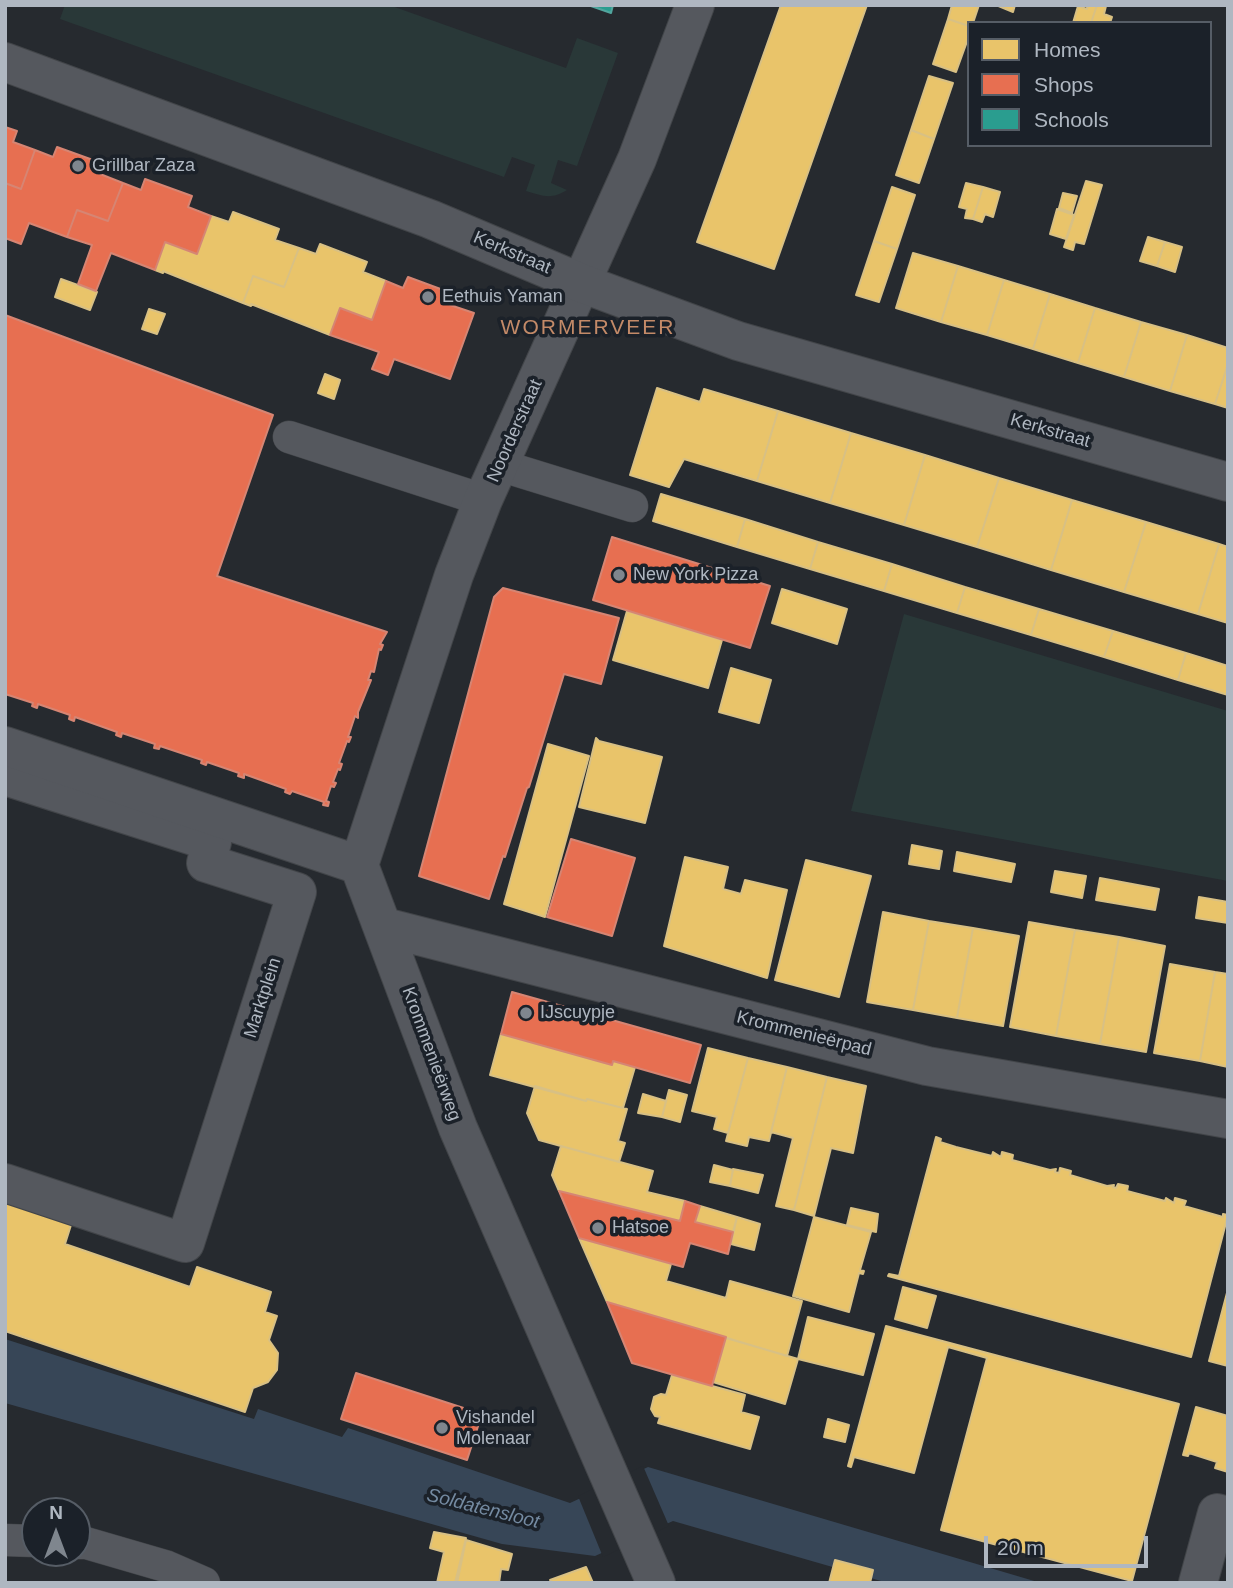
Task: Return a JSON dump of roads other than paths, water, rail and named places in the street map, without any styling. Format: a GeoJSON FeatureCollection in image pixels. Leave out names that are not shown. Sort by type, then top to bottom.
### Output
{"type":"FeatureCollection","features":[{"type":"Feature","properties":{"kind":"street","name":"Noorderstraat"},"geometry":{"type":"LineString","coordinates":[[359,865],[454,575],[483,500],[638,159],[695,5]]}},
{"type":"Feature","properties":{"kind":"street","name":"Kerkstraat"},"geometry":{"type":"LineString","coordinates":[[5,62],[430,219],[581,283],[738,341],[1228,482]]}},
{"type":"Feature","properties":{"kind":"street"},"geometry":{"type":"LineString","coordinates":[[5,746],[359,865]]}},
{"type":"Feature","properties":{"kind":"street","name":"Marktplein"},"geometry":{"type":"LineString","coordinates":[[5,776],[212,842],[206,863],[297,892],[185,1243],[5,1184]]}},
{"type":"Feature","properties":{"kind":"street","name":"Krommenieërweg"},"geometry":{"type":"LineString","coordinates":[[359,865],[458,1128],[651,1571]]}},
{"type":"Feature","properties":{"kind":"street","name":"Krommenieërpad"},"geometry":{"type":"LineString","coordinates":[[384,927],[927,1066],[1228,1119]]}},
{"type":"Feature","properties":{"kind":"street"},"geometry":{"type":"LineString","coordinates":[[1198,1583],[1217,1513],[1228,1516]]}},
{"type":"Feature","properties":{"kind":"lane"},"geometry":{"type":"LineString","coordinates":[[289,437],[483,500]]}},
{"type":"Feature","properties":{"kind":"lane"},"geometry":{"type":"LineString","coordinates":[[499,465],[632,506]]}},
{"type":"Feature","properties":{"kind":"lane"},"geometry":{"type":"LineString","coordinates":[[91,1545],[165,1566],[204,1583]]}},
{"type":"Feature","properties":{"kind":"water","name":"Soldatensloot"},"geometry":{"type":"Polygon","coordinates":[[[5,1339],[254,1419],[258,1409],[342,1437],[348,1428],[570,1503],[648,1467],[1041,1583],[888,1583],[673,1521],[595,1556],[502,1544],[5,1403],[5,1339]]]}},
{"type":"Feature","properties":{"kind":"place","name":"Grillbar Zaza"},"geometry":{"type":"Point","coordinates":[78,166]}},
{"type":"Feature","properties":{"kind":"place","name":"Eethuis Yaman"},"geometry":{"type":"Point","coordinates":[428,297]}},
{"type":"Feature","properties":{"kind":"place","name":"New York Pizza"},"geometry":{"type":"Point","coordinates":[619,575]}},
{"type":"Feature","properties":{"kind":"place","name":"IJscuypje"},"geometry":{"type":"Point","coordinates":[526,1013]}},
{"type":"Feature","properties":{"kind":"place","name":"Hatsoe"},"geometry":{"type":"Point","coordinates":[598,1228]}},
{"type":"Feature","properties":{"kind":"place","name":"Vishandel Molenaar"},"geometry":{"type":"Point","coordinates":[442,1428]}},
{"type":"Feature","properties":{"kind":"district","name":"WORMERVEER"},"geometry":{"type":"Point","coordinates":[588,328]}}]}
